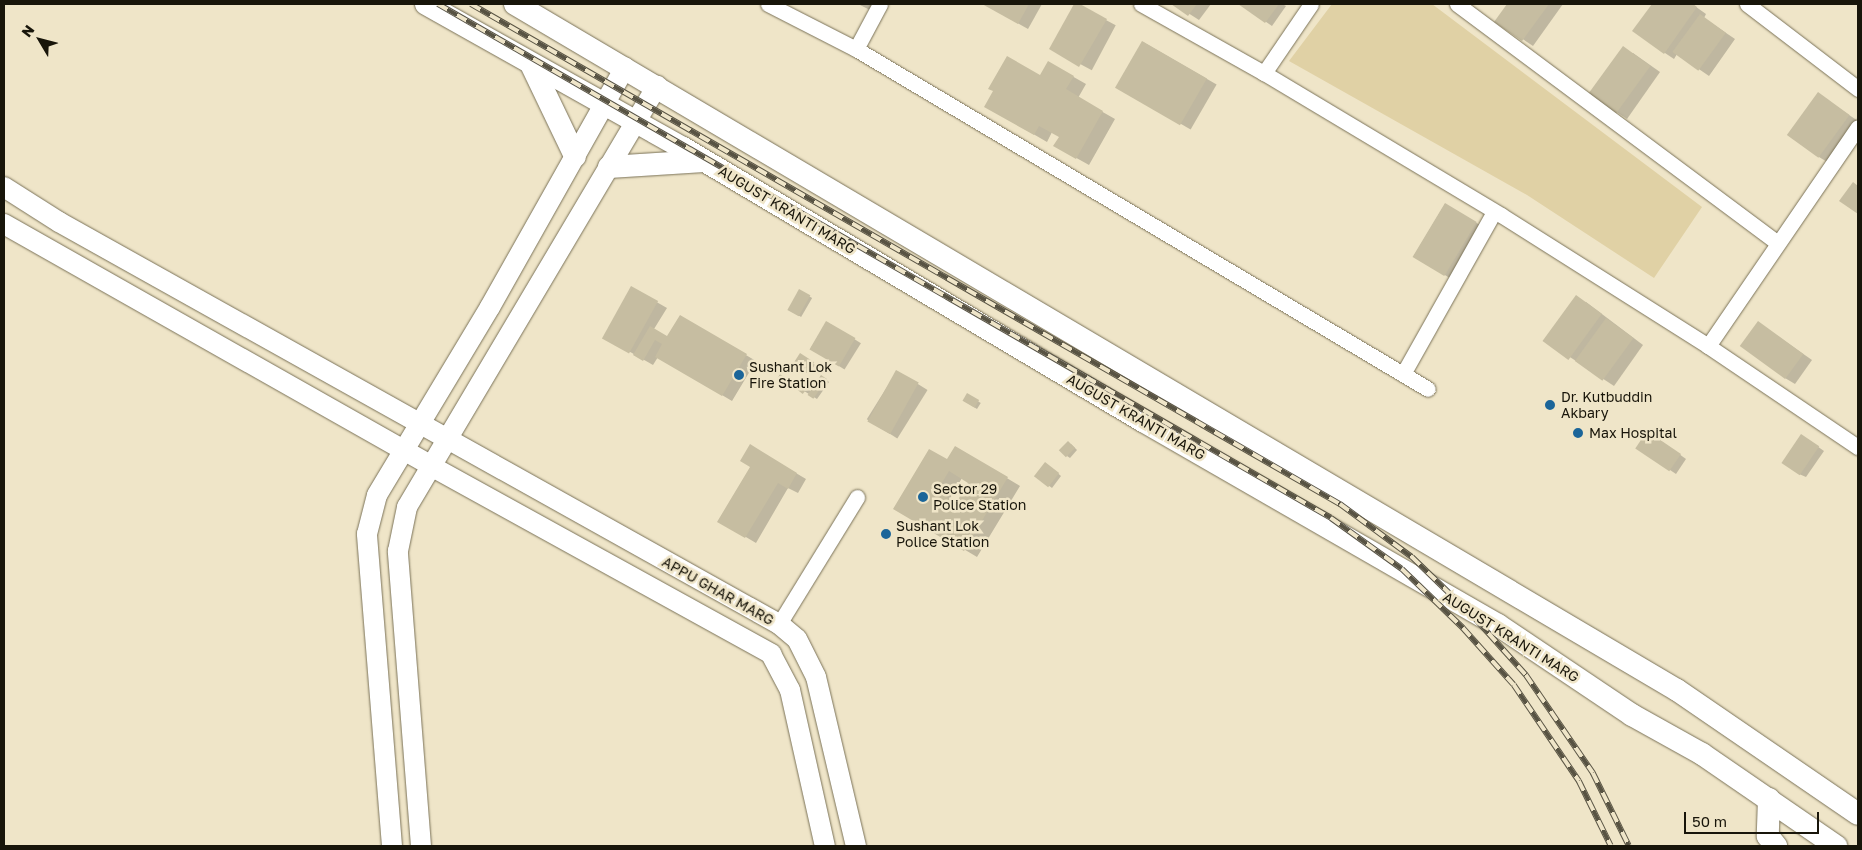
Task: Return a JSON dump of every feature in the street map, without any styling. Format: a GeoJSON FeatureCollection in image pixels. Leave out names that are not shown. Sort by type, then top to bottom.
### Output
{"type":"FeatureCollection","features":[{"type":"Feature","properties":{"kind":"main road","name":"AUGUST KRANTI MARG"},"geometry":{"type":"LineString","coordinates":[[426,4],[704,161],[1143,421],[1498,626],[1632,716],[1702,754],[1836,846]]}},
{"type":"Feature","properties":{"kind":"main road"},"geometry":{"type":"LineString","coordinates":[[515,4],[625,67],[1676,690],[1858,814]]}},
{"type":"Feature","properties":{"kind":"main road"},"geometry":{"type":"LineString","coordinates":[[531,64],[575,156]]}},
{"type":"Feature","properties":{"kind":"main road"},"geometry":{"type":"LineString","coordinates":[[609,167],[704,161]]}},
{"type":"Feature","properties":{"kind":"main road"},"geometry":{"type":"LineString","coordinates":[[1769,799],[1768,836],[1776,846]]}},
{"type":"Feature","properties":{"kind":"street"},"geometry":{"type":"LineString","coordinates":[[768,4],[856,49],[1428,389]]}},
{"type":"Feature","properties":{"kind":"street"},"geometry":{"type":"LineString","coordinates":[[856,49],[880,4]]}},
{"type":"Feature","properties":{"kind":"street"},"geometry":{"type":"LineString","coordinates":[[1141,4],[1264,72],[1494,212],[1708,346],[1856,442]]}},
{"type":"Feature","properties":{"kind":"street"},"geometry":{"type":"LineString","coordinates":[[1264,72],[1311,4]]}},
{"type":"Feature","properties":{"kind":"street"},"geometry":{"type":"LineString","coordinates":[[1457,4],[1778,243]]}},
{"type":"Feature","properties":{"kind":"street"},"geometry":{"type":"LineString","coordinates":[[1747,4],[1858,89]]}},
{"type":"Feature","properties":{"kind":"street"},"geometry":{"type":"LineString","coordinates":[[392,846],[366,534],[377,495],[625,67]]}},
{"type":"Feature","properties":{"kind":"street"},"geometry":{"type":"LineString","coordinates":[[421,846],[398,551],[407,507],[657,86]]}},
{"type":"Feature","properties":{"kind":"street"},"geometry":{"type":"LineString","coordinates":[[1708,346],[1858,127]]}},
{"type":"Feature","properties":{"kind":"street","name":"APPU GHAR MARG"},"geometry":{"type":"LineString","coordinates":[[4,187],[59,222],[779,624],[797,639],[816,677],[856,846]]}},
{"type":"Feature","properties":{"kind":"street"},"geometry":{"type":"LineString","coordinates":[[1403,374],[1494,212]]}},
{"type":"Feature","properties":{"kind":"street"},"geometry":{"type":"LineString","coordinates":[[4,224],[404,451],[771,654],[790,690],[825,846]]}},
{"type":"Feature","properties":{"kind":"street"},"geometry":{"type":"LineString","coordinates":[[779,624],[857,497]]}},
{"type":"Feature","properties":{"kind":"street"},"geometry":{"type":"LineString","coordinates":[[771,654],[797,639]]}},
{"type":"Feature","properties":{"kind":"shaded area"},"geometry":{"type":"Polygon","coordinates":[[[1332,4],[1432,4],[1702,207],[1654,278],[1527,195],[1289,61],[1332,4]]]}},
{"type":"Feature","properties":{"kind":"building"},"geometry":{"type":"Polygon","coordinates":[[[982,4],[1029,4],[1018,24],[982,4]]]}},
{"type":"Feature","properties":{"kind":"building"},"geometry":{"type":"Polygon","coordinates":[[[1074,4],[1080,4],[1107,19],[1079,67],[1049,49],[1074,4]]]}},
{"type":"Feature","properties":{"kind":"building"},"geometry":{"type":"Polygon","coordinates":[[[1171,4],[1197,4],[1188,16],[1171,4]]]}},
{"type":"Feature","properties":{"kind":"building"},"geometry":{"type":"Polygon","coordinates":[[[1238,4],[1279,4],[1265,23],[1238,4]]]}},
{"type":"Feature","properties":{"kind":"building"},"geometry":{"type":"Polygon","coordinates":[[[1507,4],[1549,4],[1522,41],[1494,22],[1507,4]]]}},
{"type":"Feature","properties":{"kind":"building"},"geometry":{"type":"Polygon","coordinates":[[[1652,4],[1693,4],[1697,7],[1664,54],[1632,31],[1652,4]]]}},
{"type":"Feature","properties":{"kind":"building"},"geometry":{"type":"Polygon","coordinates":[[[1700,14],[1726,33],[1698,71],[1672,52],[1700,14]]]}},
{"type":"Feature","properties":{"kind":"building"},"geometry":{"type":"Polygon","coordinates":[[[1142,41],[1207,78],[1180,125],[1115,88],[1142,41]]]}},
{"type":"Feature","properties":{"kind":"building"},"geometry":{"type":"Polygon","coordinates":[[[1623,46],[1651,66],[1616,114],[1588,94],[1623,46]]]}},
{"type":"Feature","properties":{"kind":"building"},"geometry":{"type":"Polygon","coordinates":[[[1007,56],[1040,75],[1048,61],[1074,76],[1066,89],[1103,111],[1076,159],[1053,146],[1059,137],[1039,126],[1034,135],[984,107],[993,91],[988,89],[1007,56]]]}},
{"type":"Feature","properties":{"kind":"building"},"geometry":{"type":"Polygon","coordinates":[[[1818,92],[1850,115],[1818,158],[1787,135],[1818,92]]]}},
{"type":"Feature","properties":{"kind":"building"},"geometry":{"type":"Polygon","coordinates":[[[1853,182],[1858,186],[1858,214],[1839,201],[1853,182]]]}},
{"type":"Feature","properties":{"kind":"building"},"geometry":{"type":"Polygon","coordinates":[[[1445,203],[1477,222],[1444,276],[1413,257],[1445,203]]]}},
{"type":"Feature","properties":{"kind":"building"},"geometry":{"type":"Polygon","coordinates":[[[631,286],[658,301],[629,354],[602,338],[631,286]]]}},
{"type":"Feature","properties":{"kind":"building"},"geometry":{"type":"Polygon","coordinates":[[[799,289],[810,295],[799,316],[787,310],[799,289]]]}},
{"type":"Feature","properties":{"kind":"building"},"geometry":{"type":"Polygon","coordinates":[[[1576,295],[1602,314],[1568,360],[1542,341],[1576,295]]]}},
{"type":"Feature","properties":{"kind":"building"},"geometry":{"type":"Polygon","coordinates":[[[680,315],[747,354],[722,396],[655,357],[662,344],[655,340],[643,361],[633,355],[650,326],[667,336],[680,315]]]}},
{"type":"Feature","properties":{"kind":"building"},"geometry":{"type":"Polygon","coordinates":[[[1606,318],[1634,338],[1602,381],[1575,361],[1606,318]]]}},
{"type":"Feature","properties":{"kind":"building"},"geometry":{"type":"Polygon","coordinates":[[[826,321],[855,338],[839,367],[810,350],[826,321]]]}},
{"type":"Feature","properties":{"kind":"building"},"geometry":{"type":"Polygon","coordinates":[[[1758,321],[1803,354],[1785,379],[1740,346],[1758,321]]]}},
{"type":"Feature","properties":{"kind":"building"},"geometry":{"type":"Polygon","coordinates":[[[800,353],[814,362],[807,373],[793,364],[800,353]]]}},
{"type":"Feature","properties":{"kind":"building"},"geometry":{"type":"Polygon","coordinates":[[[896,370],[919,383],[890,434],[867,422],[896,370]]]}},
{"type":"Feature","properties":{"kind":"building"},"geometry":{"type":"Polygon","coordinates":[[[780,374],[791,382],[787,387],[777,379],[780,374]]]}},
{"type":"Feature","properties":{"kind":"building"},"geometry":{"type":"Polygon","coordinates":[[[821,375],[827,379],[813,399],[808,395],[821,375]]]}},
{"type":"Feature","properties":{"kind":"building"},"geometry":{"type":"Polygon","coordinates":[[[799,381],[808,388],[803,394],[794,387],[799,381]]]}},
{"type":"Feature","properties":{"kind":"building"},"geometry":{"type":"Polygon","coordinates":[[[967,393],[979,400],[975,408],[962,401],[967,393]]]}},
{"type":"Feature","properties":{"kind":"building"},"geometry":{"type":"Polygon","coordinates":[[[1647,431],[1681,454],[1669,471],[1635,448],[1647,431]]]}},
{"type":"Feature","properties":{"kind":"building"},"geometry":{"type":"Polygon","coordinates":[[[1801,434],[1819,446],[1800,475],[1781,463],[1801,434]]]}},
{"type":"Feature","properties":{"kind":"building"},"geometry":{"type":"Polygon","coordinates":[[[1068,441],[1075,448],[1066,457],[1059,450],[1068,441]]]}},
{"type":"Feature","properties":{"kind":"building"},"geometry":{"type":"Polygon","coordinates":[[[750,444],[797,473],[788,489],[778,483],[745,538],[717,522],[750,467],[740,461],[750,444]]]}},
{"type":"Feature","properties":{"kind":"building","name":"Sector 29 Police Station"},"geometry":{"type":"Polygon","coordinates":[[[955,446],[1008,477],[964,551],[893,509],[929,449],[947,459],[955,446]],[[949,471],[937,491],[956,503],[968,483],[949,471]]]}},
{"type":"Feature","properties":{"kind":"building"},"geometry":{"type":"Polygon","coordinates":[[[1045,462],[1059,473],[1048,487],[1034,476],[1045,462]]]}},
{"type":"Feature","properties":{"kind":"railway"},"geometry":{"type":"LineString","coordinates":[[438,4],[1331,518],[1402,569],[1463,628],[1514,685],[1579,781],[1611,846]]}},
{"type":"Feature","properties":{"kind":"railway"},"geometry":{"type":"LineString","coordinates":[[471,4],[1340,504],[1412,557],[1474,617],[1526,675],[1593,773],[1629,846]]}},
{"type":"Feature","properties":{"kind":"place","name":"Sushant Lok Fire Station"},"geometry":{"type":"Point","coordinates":[739,375]}},
{"type":"Feature","properties":{"kind":"place","name":"Dr. Kutbuddin Akbary"},"geometry":{"type":"Point","coordinates":[1550,405]}},
{"type":"Feature","properties":{"kind":"place","name":"Max Hospital"},"geometry":{"type":"Point","coordinates":[1578,433]}},
{"type":"Feature","properties":{"kind":"place","name":"Sector 29 Police Station"},"geometry":{"type":"Point","coordinates":[923,497]}},
{"type":"Feature","properties":{"kind":"place","name":"Sushant Lok Police Station"},"geometry":{"type":"Point","coordinates":[886,534]}}]}
